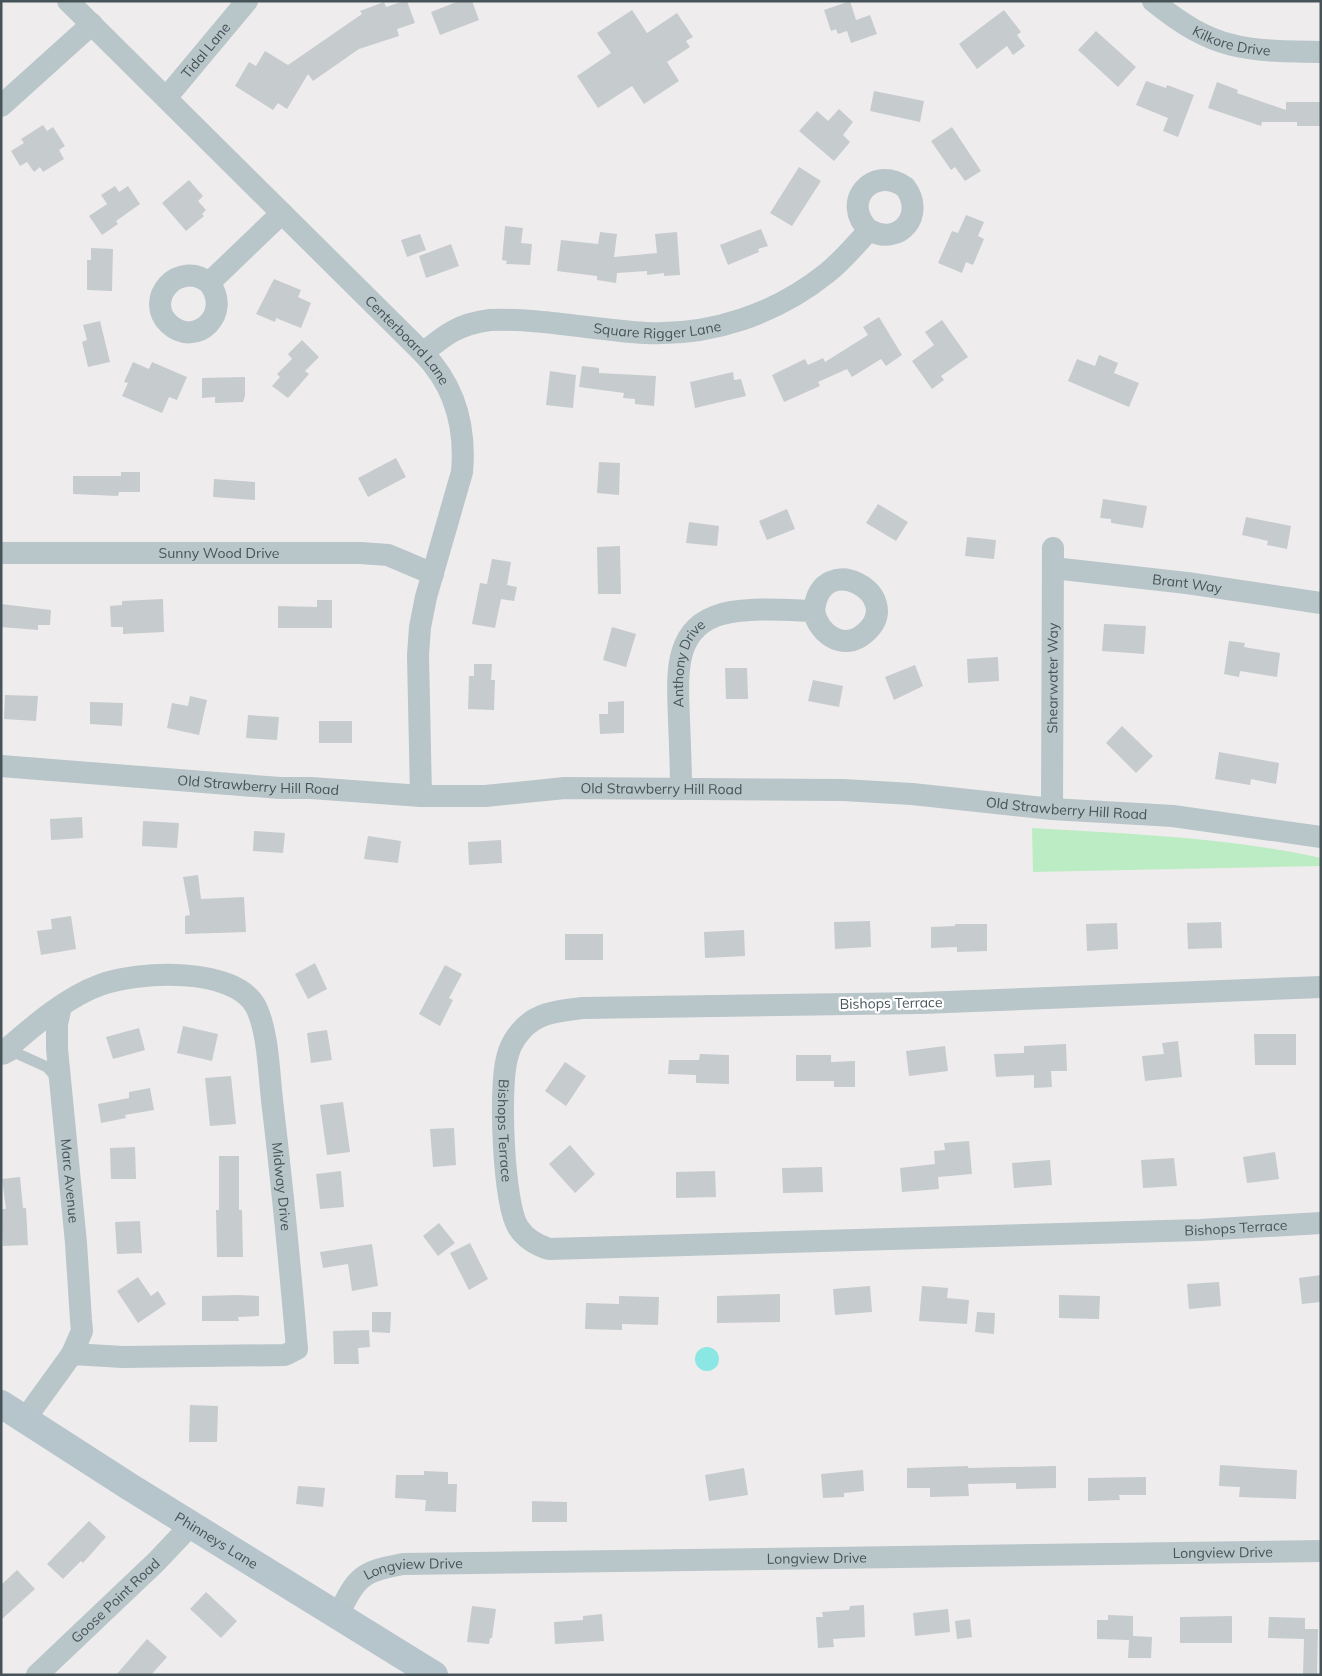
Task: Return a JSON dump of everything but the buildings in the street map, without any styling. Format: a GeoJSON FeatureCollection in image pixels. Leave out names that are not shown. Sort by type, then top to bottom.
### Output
{"type":"FeatureCollection","features":[{"type":"Feature","properties":{"kind":"main road","name":"Phinneys Lane"},"geometry":{"type":"LineString","coordinates":[[1,1404],[434,1675]]}},
{"type":"Feature","properties":{"kind":"street","name":"Centerboard Lane"},"geometry":{"type":"LineString","coordinates":[[68,1],[434,364],[448,386],[458,415],[464,451],[462,472],[420,628],[418,656],[421,796]]}},
{"type":"Feature","properties":{"kind":"street","name":"Tidal Lane"},"geometry":{"type":"LineString","coordinates":[[166,98],[247,1]]}},
{"type":"Feature","properties":{"kind":"street","name":"Kilkore Drive"},"geometry":{"type":"LineString","coordinates":[[1154,1],[1191,30],[1230,46],[1252,50],[1321,52]]}},
{"type":"Feature","properties":{"kind":"street"},"geometry":{"type":"LineString","coordinates":[[1,106],[92,24]]}},
{"type":"Feature","properties":{"kind":"street"},"geometry":{"type":"LineString","coordinates":[[209,284],[282,213]]}},
{"type":"Feature","properties":{"kind":"street","name":"Square Rigger Lane"},"geometry":{"type":"LineString","coordinates":[[423,353],[450,331],[463,325],[490,320],[646,333],[687,331],[726,324],[765,311],[807,287],[827,273],[869,230]]}},
{"type":"Feature","properties":{"kind":"street","name":"Sunny Wood Drive"},"geometry":{"type":"LineString","coordinates":[[1,553],[361,553],[388,555],[433,574]]}},
{"type":"Feature","properties":{"kind":"street","name":"Brant Way"},"geometry":{"type":"LineString","coordinates":[[1053,558],[1187,583],[1321,603]]}},
{"type":"Feature","properties":{"kind":"street","name":"Shearwater Way"},"geometry":{"type":"LineString","coordinates":[[1052,808],[1053,558]]}},
{"type":"Feature","properties":{"kind":"street","name":"Anthony Drive"},"geometry":{"type":"LineString","coordinates":[[681,790],[678,665],[685,643],[691,634],[707,622],[723,614],[750,611],[814,610]]}},
{"type":"Feature","properties":{"kind":"street","name":"Old Strawberry Hill Road"},"geometry":{"type":"LineString","coordinates":[[1,766],[280,788],[311,788],[421,796],[485,796],[564,788],[844,790],[912,794],[1052,808],[1173,816],[1321,837]]}},
{"type":"Feature","properties":{"kind":"street","name":"Midway Drive"},"geometry":{"type":"LineString","coordinates":[[1,1054],[61,1006],[100,984],[134,977],[168,974],[204,977],[230,985],[247,995],[256,1006],[260,1018],[267,1058],[283,1192],[297,1349],[285,1355],[123,1357],[72,1354]]}},
{"type":"Feature","properties":{"kind":"street","name":"Bishops Terrace"},"geometry":{"type":"LineString","coordinates":[[1321,987],[922,1003],[583,1008],[555,1011],[530,1022],[512,1043],[504,1076],[506,1178],[512,1212],[525,1236],[548,1249],[1200,1230],[1321,1223]]}},
{"type":"Feature","properties":{"kind":"street","name":"Marc Avenue"},"geometry":{"type":"LineString","coordinates":[[61,1006],[57,1034],[60,1081],[76,1243],[82,1331],[72,1354]]}},
{"type":"Feature","properties":{"kind":"street"},"geometry":{"type":"LineString","coordinates":[[25,1419],[72,1354]]}},
{"type":"Feature","properties":{"kind":"street","name":"Goose Point Road"},"geometry":{"type":"LineString","coordinates":[[37,1675],[156,1562],[192,1524]]}},
{"type":"Feature","properties":{"kind":"street","name":"Longview Drive"},"geometry":{"type":"LineString","coordinates":[[338,1615],[350,1590],[365,1574],[378,1568],[403,1564],[1321,1551]]}},
{"type":"Feature","properties":{"kind":"lane"},"geometry":{"type":"LineString","coordinates":[[1,1061],[16,1053],[47,1067],[60,1081]]}},
{"type":"Feature","properties":{"kind":"green space"},"geometry":{"type":"Polygon","coordinates":[[[1032,828],[1177,837],[1250,845],[1321,858],[1321,866],[1033,872],[1032,828]]]}},
{"type":"Feature","properties":{"kind":"water"},"geometry":{"type":"Polygon","coordinates":[[[707,1347],[715,1351],[719,1359],[715,1367],[707,1371],[699,1367],[695,1359],[699,1351],[707,1347]]]}}]}
